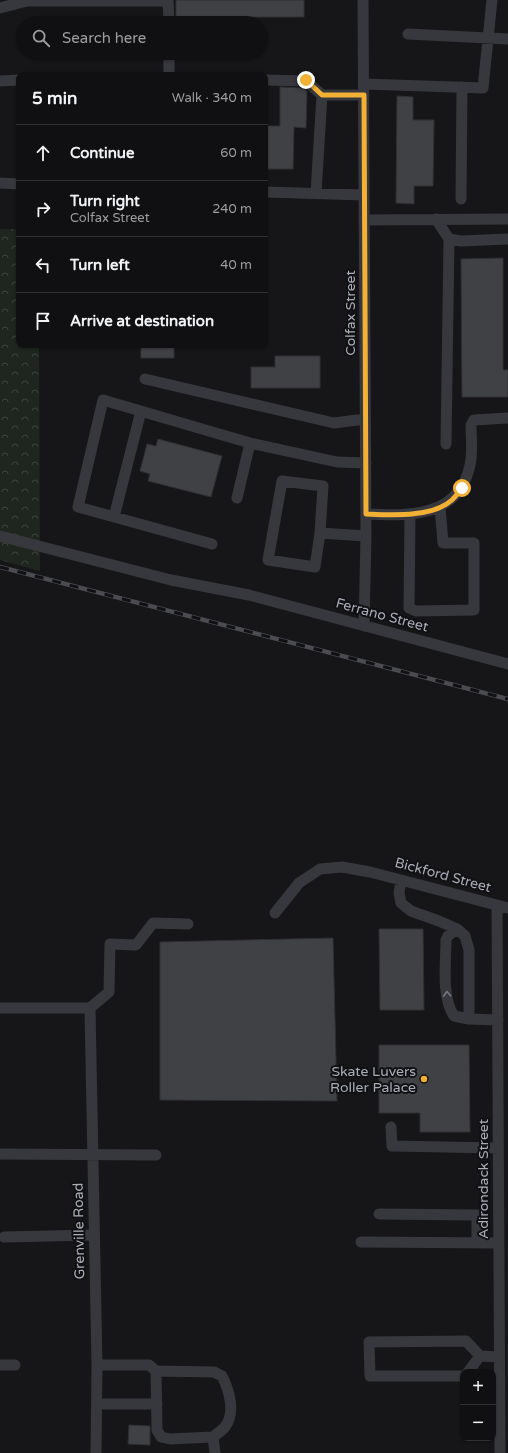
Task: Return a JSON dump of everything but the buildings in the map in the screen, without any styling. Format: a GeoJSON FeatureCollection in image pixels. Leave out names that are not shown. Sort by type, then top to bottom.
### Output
{"type":"FeatureCollection","features":[{"type":"Feature","properties":{"kind":"street","name":"Colfax Street"},"geometry":{"type":"LineString","coordinates":[[363,0],[366,463],[364,626]]}},
{"type":"Feature","properties":{"kind":"street"},"geometry":{"type":"LineString","coordinates":[[268,80],[306,80],[322,95],[364,90],[462,87],[483,88],[492,0]]}},
{"type":"Feature","properties":{"kind":"street"},"geometry":{"type":"LineString","coordinates":[[0,8],[27,1],[168,1],[169,16]]}},
{"type":"Feature","properties":{"kind":"street"},"geometry":{"type":"LineString","coordinates":[[408,34],[508,39]]}},
{"type":"Feature","properties":{"kind":"street"},"geometry":{"type":"LineString","coordinates":[[169,60],[169,72]]}},
{"type":"Feature","properties":{"kind":"street"},"geometry":{"type":"LineString","coordinates":[[0,81],[16,80]]}},
{"type":"Feature","properties":{"kind":"street"},"geometry":{"type":"LineString","coordinates":[[461,199],[462,87]]}},
{"type":"Feature","properties":{"kind":"street"},"geometry":{"type":"LineString","coordinates":[[316,193],[322,95]]}},
{"type":"Feature","properties":{"kind":"street"},"geometry":{"type":"LineString","coordinates":[[0,183],[16,184]]}},
{"type":"Feature","properties":{"kind":"street"},"geometry":{"type":"LineString","coordinates":[[268,192],[364,195]]}},
{"type":"Feature","properties":{"kind":"street"},"geometry":{"type":"LineString","coordinates":[[364,220],[508,219]]}},
{"type":"Feature","properties":{"kind":"street"},"geometry":{"type":"LineString","coordinates":[[436,220],[449,239],[446,444]]}},
{"type":"Feature","properties":{"kind":"street"},"geometry":{"type":"LineString","coordinates":[[449,239],[461,241],[508,239]]}},
{"type":"Feature","properties":{"kind":"street"},"geometry":{"type":"LineString","coordinates":[[145,379],[334,423],[365,419]]}},
{"type":"Feature","properties":{"kind":"street"},"geometry":{"type":"LineString","coordinates":[[212,544],[78,507],[103,400],[250,443],[337,462],[366,463]]}},
{"type":"Feature","properties":{"kind":"street"},"geometry":{"type":"LineString","coordinates":[[114,517],[141,411]]}},
{"type":"Feature","properties":{"kind":"street"},"geometry":{"type":"LineString","coordinates":[[366,514],[410,514],[440,507],[451,501],[462,488],[471,464],[471,425],[474,420],[508,418]]}},
{"type":"Feature","properties":{"kind":"street"},"geometry":{"type":"LineString","coordinates":[[237,498],[250,443]]}},
{"type":"Feature","properties":{"kind":"street"},"geometry":{"type":"LineString","coordinates":[[282,481],[323,486],[320,533],[315,567],[268,560],[282,481]]}},
{"type":"Feature","properties":{"kind":"street"},"geometry":{"type":"LineString","coordinates":[[410,514],[409,608],[416,611],[474,610],[474,543],[443,544],[440,507]]}},
{"type":"Feature","properties":{"kind":"street"},"geometry":{"type":"LineString","coordinates":[[320,533],[366,536]]}},
{"type":"Feature","properties":{"kind":"street","name":"Ferrano Street"},"geometry":{"type":"LineString","coordinates":[[0,536],[171,580],[248,595],[508,664]]}},
{"type":"Feature","properties":{"kind":"street","name":"Bickford Street"},"geometry":{"type":"LineString","coordinates":[[275,913],[299,883],[320,870],[342,866],[503,906]]}},
{"type":"Feature","properties":{"kind":"street"},"geometry":{"type":"LineString","coordinates":[[401,880],[399,893],[401,903],[411,911],[457,929],[465,936],[468,950],[469,1020]]}},
{"type":"Feature","properties":{"kind":"street","name":"Adirondack Street"},"geometry":{"type":"LineString","coordinates":[[502,1447],[499,1357],[498,1020],[503,906]]}},
{"type":"Feature","properties":{"kind":"street"},"geometry":{"type":"LineString","coordinates":[[0,1008],[90,1008],[109,992],[110,944],[136,945],[153,923],[188,924]]}},
{"type":"Feature","properties":{"kind":"street"},"geometry":{"type":"LineString","coordinates":[[457,929],[448,936],[446,940],[446,999],[449,1009],[454,1016],[469,1020],[498,1020]]}},
{"type":"Feature","properties":{"kind":"street","name":"Grenville Road"},"geometry":{"type":"LineString","coordinates":[[90,1008],[93,1235],[97,1365],[96,1453]]}},
{"type":"Feature","properties":{"kind":"street"},"geometry":{"type":"LineString","coordinates":[[391,1127],[392,1146],[498,1148]]}},
{"type":"Feature","properties":{"kind":"street"},"geometry":{"type":"LineString","coordinates":[[0,1154],[156,1155]]}},
{"type":"Feature","properties":{"kind":"street"},"geometry":{"type":"LineString","coordinates":[[379,1214],[477,1215],[477,1243]]}},
{"type":"Feature","properties":{"kind":"street"},"geometry":{"type":"LineString","coordinates":[[4,1237],[93,1235]]}},
{"type":"Feature","properties":{"kind":"street"},"geometry":{"type":"LineString","coordinates":[[361,1242],[499,1243]]}},
{"type":"Feature","properties":{"kind":"street"},"geometry":{"type":"LineString","coordinates":[[460,1376],[370,1376],[368,1342],[466,1341],[480,1356],[499,1357]]}},
{"type":"Feature","properties":{"kind":"street"},"geometry":{"type":"LineString","coordinates":[[470,1369],[480,1356]]}},
{"type":"Feature","properties":{"kind":"street"},"geometry":{"type":"LineString","coordinates":[[0,1365],[15,1365]]}},
{"type":"Feature","properties":{"kind":"street"},"geometry":{"type":"LineString","coordinates":[[97,1365],[149,1365],[156,1371],[214,1372],[222,1376],[228,1388],[230,1409],[226,1426],[214,1437],[170,1439],[162,1437],[157,1430],[156,1371]]}},
{"type":"Feature","properties":{"kind":"street"},"geometry":{"type":"LineString","coordinates":[[97,1404],[157,1404]]}},
{"type":"Feature","properties":{"kind":"street"},"geometry":{"type":"LineString","coordinates":[[214,1437],[215,1453]]}},
{"type":"Feature","properties":{"kind":"green space"},"geometry":{"type":"Polygon","coordinates":[[[0,229],[16,229],[16,348],[39,348],[40,571],[0,560],[0,229]]]}},
{"type":"Feature","properties":{"kind":"railway"},"geometry":{"type":"LineString","coordinates":[[0,567],[508,699]]}},
{"type":"Feature","properties":{"kind":"place","name":"Skate Luvers Roller Palace"},"geometry":{"type":"Point","coordinates":[424,1079]}},
{"type":"Feature","properties":{"kind":"route"},"geometry":{"type":"LineString","coordinates":[[306,80],[322,95],[364,95],[366,514],[400,515],[438,508],[451,501],[462,488]]}}]}
